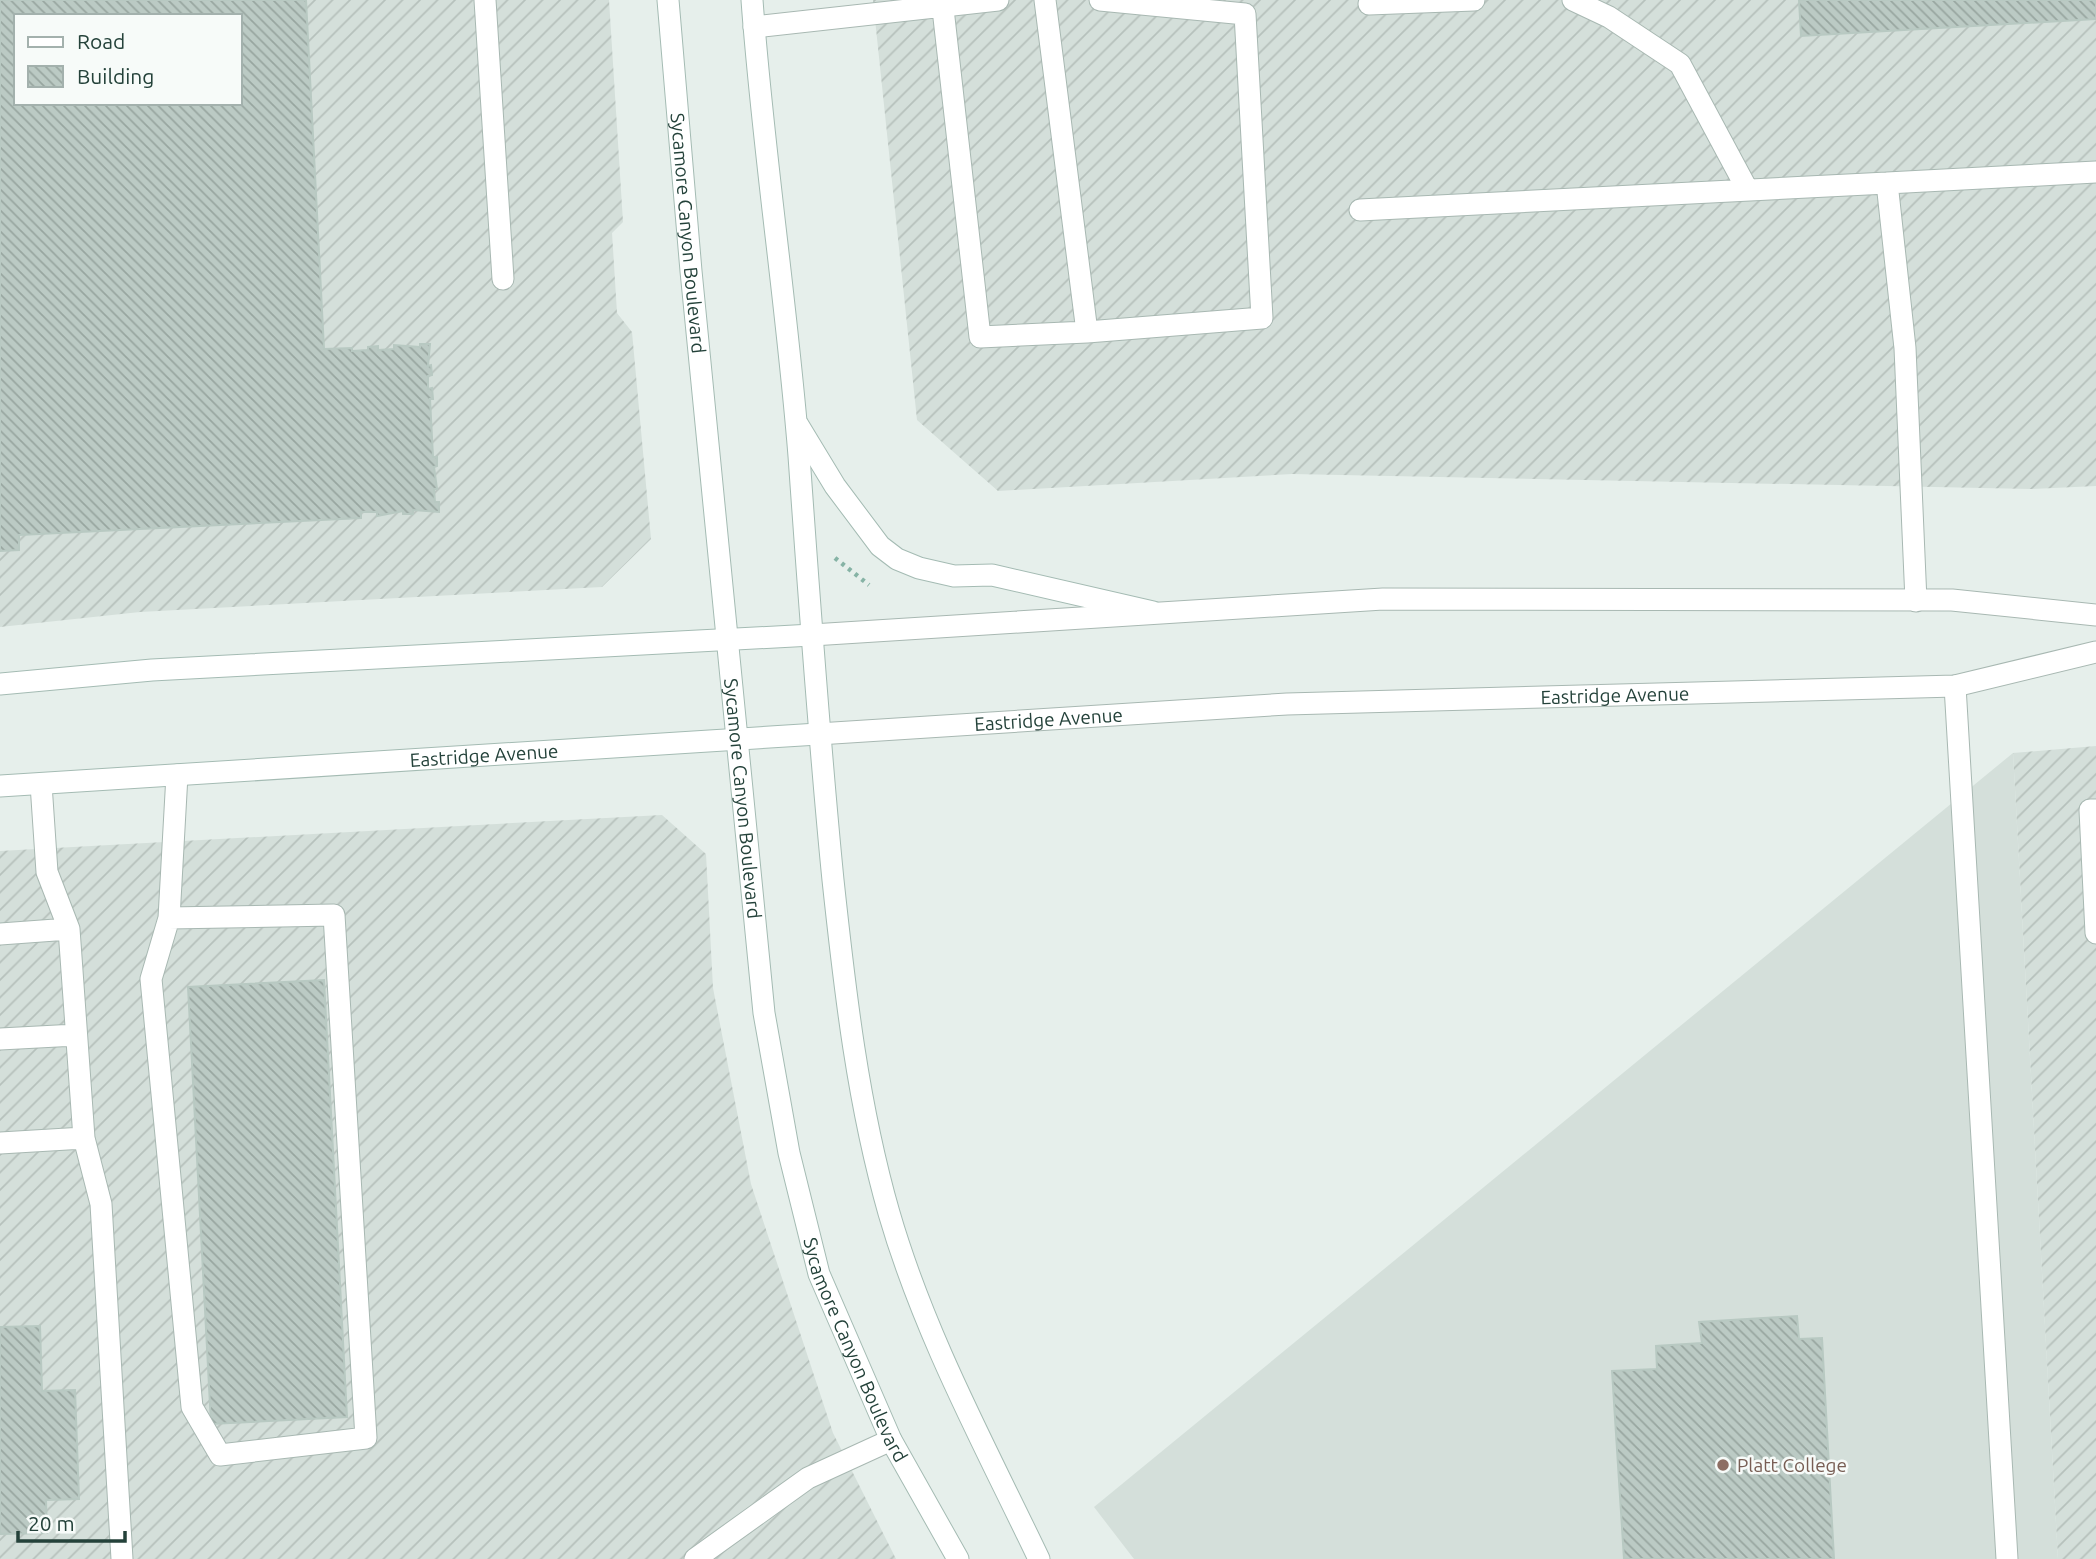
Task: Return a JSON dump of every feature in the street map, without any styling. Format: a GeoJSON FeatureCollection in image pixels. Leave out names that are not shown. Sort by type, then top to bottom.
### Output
{"type":"FeatureCollection","features":[{"type":"Feature","properties":{"kind":"main road"},"geometry":{"type":"LineString","coordinates":[[485,0],[503,279]]}},
{"type":"Feature","properties":{"kind":"main road","name":"Sycamore Canyon Boulevard"},"geometry":{"type":"LineString","coordinates":[[668,0],[735,738],[764,1013],[789,1153],[819,1274],[891,1440],[958,1559]]}},
{"type":"Feature","properties":{"kind":"main road"},"geometry":{"type":"LineString","coordinates":[[752,0],[795,420],[818,734],[846,1002],[888,1210],[906,1267],[945,1363],[1039,1559]]}},
{"type":"Feature","properties":{"kind":"main road"},"geometry":{"type":"LineString","coordinates":[[754,27],[942,3],[998,0]]}},
{"type":"Feature","properties":{"kind":"main road"},"geometry":{"type":"LineString","coordinates":[[1045,0],[1087,332]]}},
{"type":"Feature","properties":{"kind":"main road"},"geometry":{"type":"LineString","coordinates":[[942,3],[980,337],[1087,332],[1262,318],[1245,14],[1100,0]]}},
{"type":"Feature","properties":{"kind":"main road"},"geometry":{"type":"LineString","coordinates":[[1369,4],[1474,0]]}},
{"type":"Feature","properties":{"kind":"main road"},"geometry":{"type":"LineString","coordinates":[[1573,0],[1609,16],[1681,64],[1747,189]]}},
{"type":"Feature","properties":{"kind":"main road"},"geometry":{"type":"LineString","coordinates":[[1360,210],[2096,172]]}},
{"type":"Feature","properties":{"kind":"main road"},"geometry":{"type":"LineString","coordinates":[[1887,183],[1905,348],[1916,601]]}},
{"type":"Feature","properties":{"kind":"main road"},"geometry":{"type":"LineString","coordinates":[[795,420],[835,486],[880,546],[897,559],[919,568],[954,576],[992,575],[1153,612]]}},
{"type":"Feature","properties":{"kind":"main road"},"geometry":{"type":"LineString","coordinates":[[0,684],[165,669],[726,637],[812,635],[1383,599],[1952,600],[2096,615]]}},
{"type":"Feature","properties":{"kind":"main road","name":"Eastridge Avenue"},"geometry":{"type":"LineString","coordinates":[[0,786],[1287,704],[1955,686],[2096,652]]}},
{"type":"Feature","properties":{"kind":"main road"},"geometry":{"type":"LineString","coordinates":[[1955,686],[2007,1559]]}},
{"type":"Feature","properties":{"kind":"main road"},"geometry":{"type":"LineString","coordinates":[[169,918],[334,915],[366,1438],[220,1455],[192,1406],[151,979],[169,918],[177,775]]}},
{"type":"Feature","properties":{"kind":"main road"},"geometry":{"type":"LineString","coordinates":[[41,784],[47,872],[69,929],[84,1138],[101,1204],[122,1559]]}},
{"type":"Feature","properties":{"kind":"main road"},"geometry":{"type":"LineString","coordinates":[[2096,810],[2090,810],[2096,945]]}},
{"type":"Feature","properties":{"kind":"main road"},"geometry":{"type":"LineString","coordinates":[[0,934],[69,929]]}},
{"type":"Feature","properties":{"kind":"main road"},"geometry":{"type":"LineString","coordinates":[[0,1039],[76,1035]]}},
{"type":"Feature","properties":{"kind":"main road"},"geometry":{"type":"LineString","coordinates":[[0,1143],[84,1138]]}},
{"type":"Feature","properties":{"kind":"main road"},"geometry":{"type":"LineString","coordinates":[[695,1559],[808,1478],[891,1440]]}},
{"type":"Feature","properties":{"kind":"path"},"geometry":{"type":"LineString","coordinates":[[835,558],[869,585]]}},
{"type":"Feature","properties":{"kind":"shaded area"},"geometry":{"type":"Polygon","coordinates":[[[0,0],[609,0],[623,222],[612,233],[617,313],[632,332],[651,539],[602,587],[140,612],[0,627],[0,0]]]}},
{"type":"Feature","properties":{"kind":"shaded area"},"geometry":{"type":"Polygon","coordinates":[[[873,0],[2096,0],[2096,486],[2031,489],[1292,474],[998,491],[917,420],[873,0]]]}},
{"type":"Feature","properties":{"kind":"shaded area"},"geometry":{"type":"Polygon","coordinates":[[[2096,746],[2096,1559],[2058,1559],[2013,753],[2096,746]]]}},
{"type":"Feature","properties":{"kind":"shaded area"},"geometry":{"type":"Polygon","coordinates":[[[2013,753],[2058,1559],[1134,1559],[1094,1507],[2013,753]]]}},
{"type":"Feature","properties":{"kind":"shaded area"},"geometry":{"type":"Polygon","coordinates":[[[662,815],[706,854],[713,988],[751,1184],[833,1433],[896,1559],[0,1559],[0,851],[662,815]]]}},
{"type":"Feature","properties":{"kind":"building"},"geometry":{"type":"Polygon","coordinates":[[[0,0],[306,0],[324,349],[352,348],[352,351],[378,346],[378,350],[394,349],[394,345],[420,347],[420,344],[430,344],[428,366],[431,365],[432,375],[428,376],[428,389],[432,388],[433,399],[430,399],[433,457],[437,457],[437,466],[434,467],[437,489],[434,489],[435,502],[439,502],[439,512],[413,510],[413,514],[403,514],[403,511],[377,516],[377,512],[361,512],[361,518],[19,535],[19,550],[0,551],[0,0]]]}},
{"type":"Feature","properties":{"kind":"building"},"geometry":{"type":"Polygon","coordinates":[[[1799,0],[2096,0],[2096,19],[1801,36],[1799,0]]]}},
{"type":"Feature","properties":{"kind":"building"},"geometry":{"type":"Polygon","coordinates":[[[324,980],[347,1417],[211,1424],[188,987],[324,980]]]}},
{"type":"Feature","properties":{"kind":"building","name":"Platt College"},"geometry":{"type":"Polygon","coordinates":[[[1797,1316],[1799,1339],[1822,1338],[1834,1559],[1624,1559],[1612,1371],[1657,1369],[1656,1346],[1702,1343],[1699,1322],[1797,1316]]]}},
{"type":"Feature","properties":{"kind":"building"},"geometry":{"type":"Polygon","coordinates":[[[40,1326],[42,1391],[75,1390],[79,1499],[46,1500],[47,1533],[0,1534],[0,1327],[40,1326]]]}},
{"type":"Feature","properties":{"kind":"place","name":"Platt College"},"geometry":{"type":"Point","coordinates":[1723,1465]}}]}
